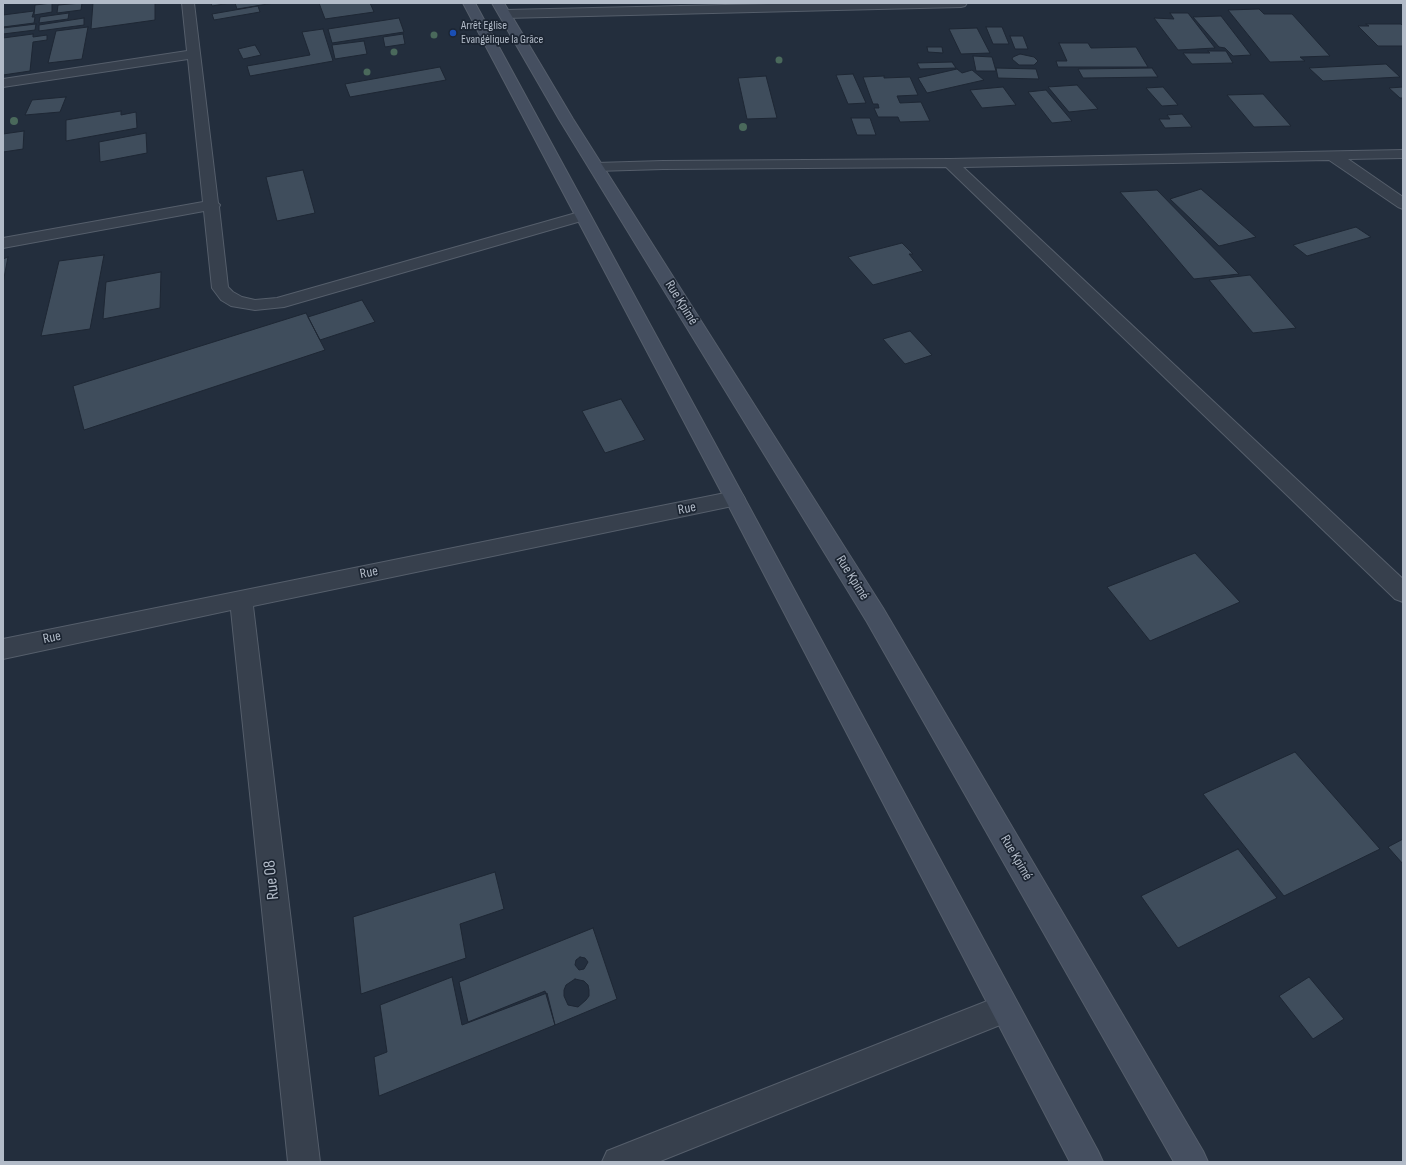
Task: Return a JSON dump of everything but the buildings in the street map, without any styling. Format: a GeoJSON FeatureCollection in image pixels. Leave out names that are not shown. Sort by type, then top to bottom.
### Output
{"type":"FeatureCollection","features":[{"type":"Feature","properties":{"kind":"main road"},"geometry":{"type":"LineString","coordinates":[[469,3],[735,499],[1087,1162]]}},
{"type":"Feature","properties":{"kind":"main road","name":"Rue Kpimé"},"geometry":{"type":"LineString","coordinates":[[502,8],[566,119],[875,615],[1192,1162]]}},
{"type":"Feature","properties":{"kind":"street"},"geometry":{"type":"LineString","coordinates":[[188,3],[212,205],[220,288],[237,302],[255,304],[278,303],[582,216]]}},
{"type":"Feature","properties":{"kind":"street"},"geometry":{"type":"LineString","coordinates":[[502,8],[961,3]]}},
{"type":"Feature","properties":{"kind":"street"},"geometry":{"type":"LineString","coordinates":[[3,83],[194,54]]}},
{"type":"Feature","properties":{"kind":"street"},"geometry":{"type":"LineString","coordinates":[[596,167],[950,163],[1403,154]]}},
{"type":"Feature","properties":{"kind":"street"},"geometry":{"type":"LineString","coordinates":[[1332,155],[1403,204]]}},
{"type":"Feature","properties":{"kind":"street"},"geometry":{"type":"LineString","coordinates":[[950,163],[1403,593]]}},
{"type":"Feature","properties":{"kind":"street"},"geometry":{"type":"LineString","coordinates":[[3,243],[212,205]]}},
{"type":"Feature","properties":{"kind":"street","name":"Rue"},"geometry":{"type":"LineString","coordinates":[[3,649],[241,599],[735,499]]}},
{"type":"Feature","properties":{"kind":"street","name":"Rue 08"},"geometry":{"type":"LineString","coordinates":[[241,599],[304,1162]]}},
{"type":"Feature","properties":{"kind":"street"},"geometry":{"type":"LineString","coordinates":[[618,1162],[1006,1009]]}},
{"type":"Feature","properties":{"kind":"place","name":"Arrêt Eglise Evangélique la Grâce"},"geometry":{"type":"Point","coordinates":[453,33]}}]}
